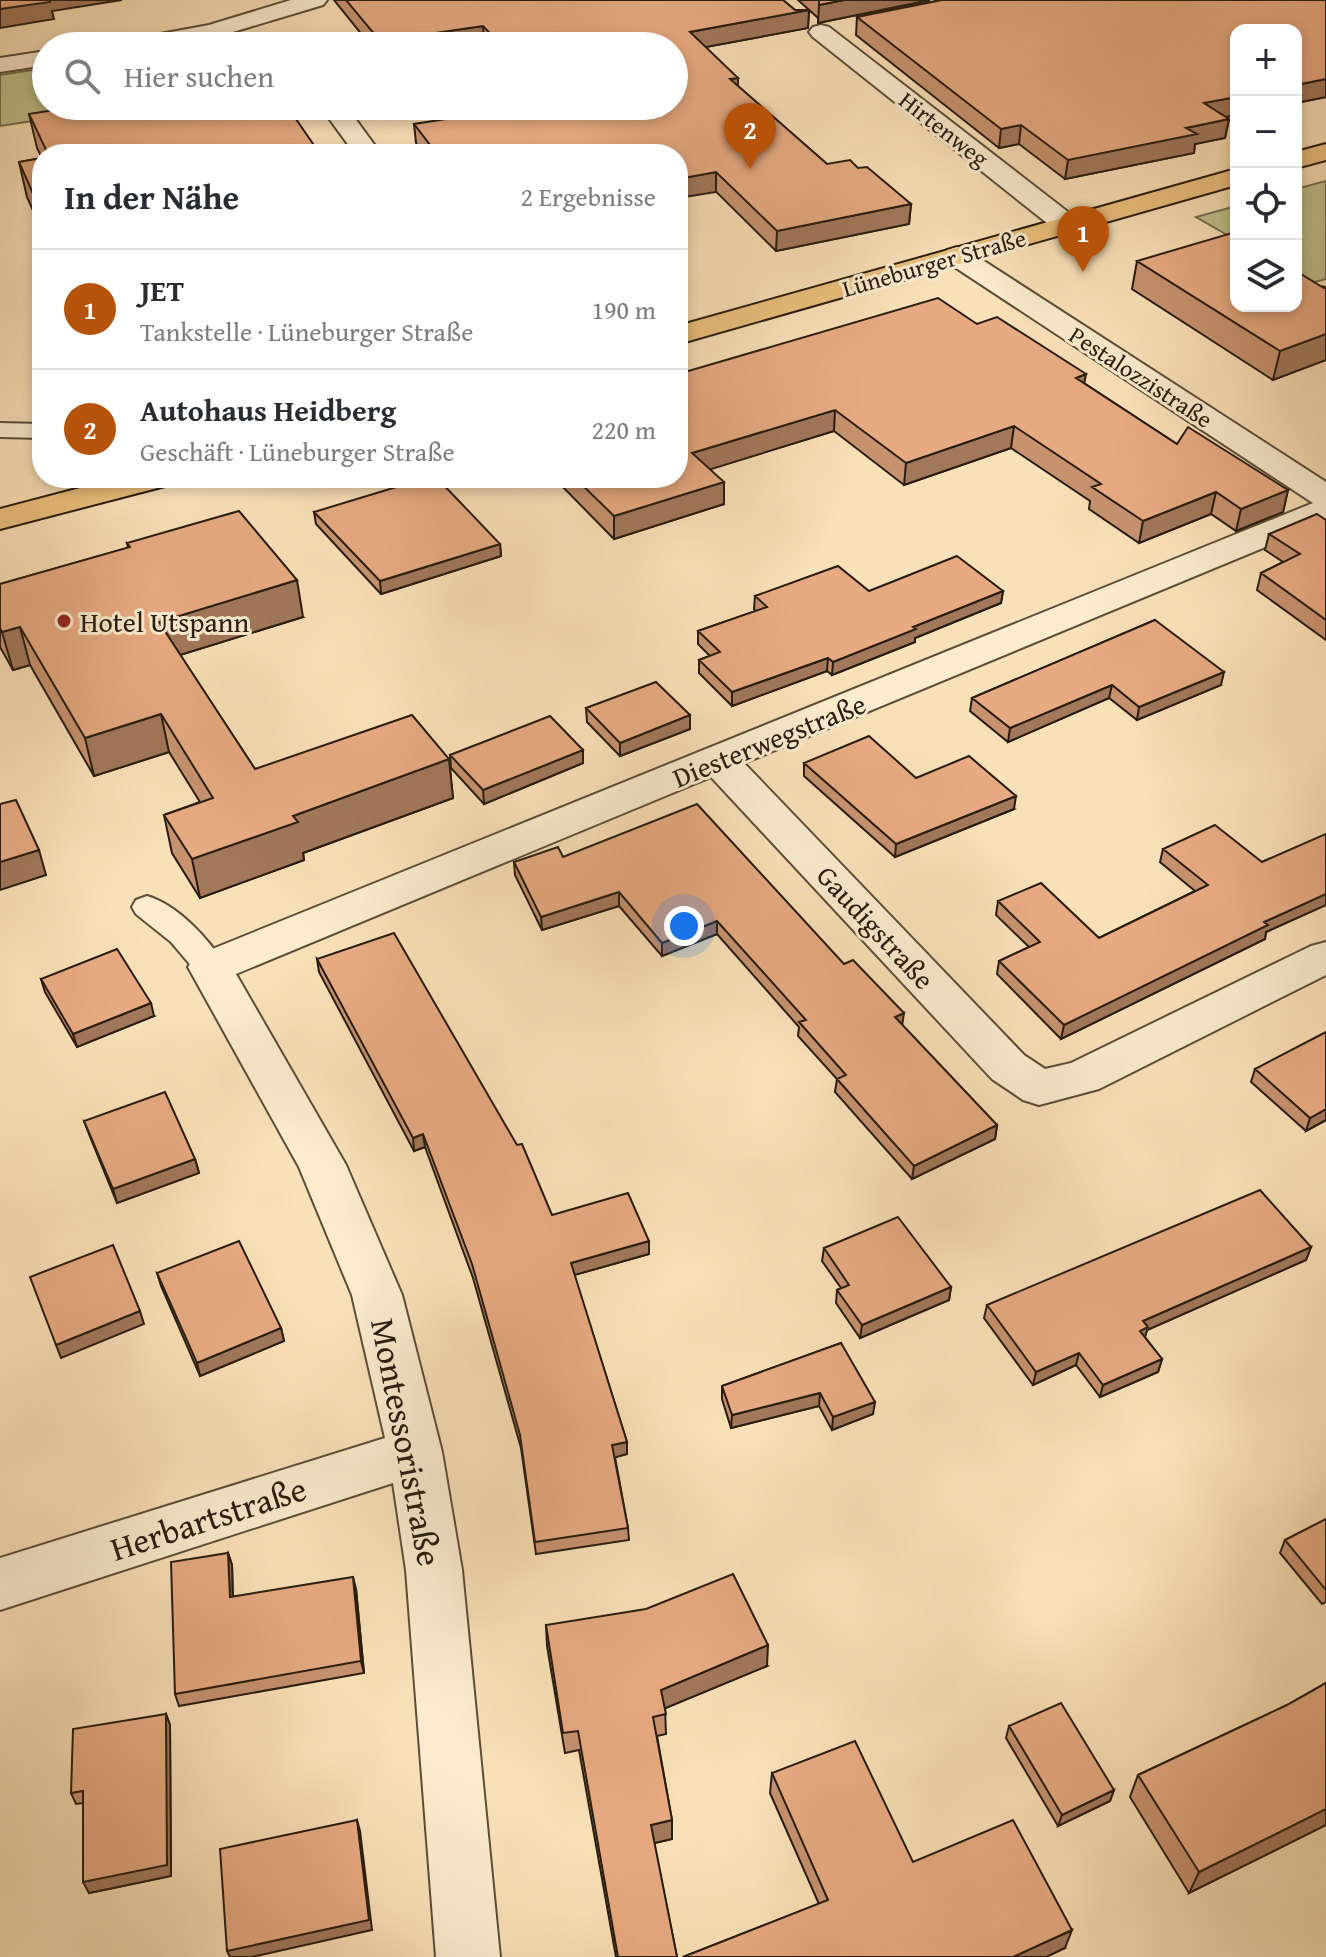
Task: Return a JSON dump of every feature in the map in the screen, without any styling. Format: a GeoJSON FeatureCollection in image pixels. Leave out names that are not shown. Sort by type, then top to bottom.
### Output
{"type":"FeatureCollection","features":[{"type":"Feature","properties":{"kind":"main road"},"geometry":{"type":"LineString","coordinates":[[1302,158],[1326,152]]}},
{"type":"Feature","properties":{"kind":"main road","name":"Lüneburger Straße"},"geometry":{"type":"LineString","coordinates":[[688,332],[1230,179]]}},
{"type":"Feature","properties":{"kind":"main road"},"geometry":{"type":"LineString","coordinates":[[0,519],[93,488]]}},
{"type":"Feature","properties":{"kind":"street"},"geometry":{"type":"LineString","coordinates":[[207,32],[274,26],[315,0]]}},
{"type":"Feature","properties":{"kind":"street","name":"Hirtenweg"},"geometry":{"type":"LineString","coordinates":[[850,26],[821,32],[1067,225]]}},
{"type":"Feature","properties":{"kind":"street"},"geometry":{"type":"LineString","coordinates":[[0,65],[32,60]]}},
{"type":"Feature","properties":{"kind":"street"},"geometry":{"type":"LineString","coordinates":[[343,120],[361,144]]}},
{"type":"Feature","properties":{"kind":"street","name":"Pestalozzistraße"},"geometry":{"type":"LineString","coordinates":[[957,256],[1326,497]]}},
{"type":"Feature","properties":{"kind":"street","name":"Diesterwegstraße"},"geometry":{"type":"LineString","coordinates":[[210,967],[1326,510]]}},
{"type":"Feature","properties":{"kind":"street","name":"Gaudigstraße"},"geometry":{"type":"LineString","coordinates":[[719,761],[1008,1067],[1039,1088],[1083,1077],[1326,957]]}},
{"type":"Feature","properties":{"kind":"street","name":"Montessoristraße"},"geometry":{"type":"LineString","coordinates":[[210,967],[322,1165],[377,1295],[415,1452],[434,1570],[468,1957]]}},
{"type":"Feature","properties":{"kind":"street","name":"Herbartstraße"},"geometry":{"type":"LineString","coordinates":[[0,1584],[415,1452]]}},
{"type":"Feature","properties":{"kind":"lane"},"geometry":{"type":"LineString","coordinates":[[0,430],[32,431]]}},
{"type":"Feature","properties":{"kind":"lane"},"geometry":{"type":"LineString","coordinates":[[147,907],[182,934],[210,967]]}},
{"type":"Feature","properties":{"kind":"green space"},"geometry":{"type":"Polygon","coordinates":[[[32,70],[32,120],[39,120],[0,126],[0,75],[32,70]]]}},
{"type":"Feature","properties":{"kind":"green space"},"geometry":{"type":"Polygon","coordinates":[[[1326,181],[1326,279],[1311,283],[1302,278],[1302,187],[1326,181]]]}},
{"type":"Feature","properties":{"kind":"green space"},"geometry":{"type":"Polygon","coordinates":[[[1230,208],[1230,237],[1196,217],[1230,208]]]}},
{"type":"Feature","properties":{"kind":"building"},"geometry":{"type":"Polygon","coordinates":[[[0,0],[49,0],[50,2],[0,9],[0,0]]]}},
{"type":"Feature","properties":{"kind":"building"},"geometry":{"type":"Polygon","coordinates":[[[346,0],[783,0],[795,10],[809,10],[690,32],[738,78],[730,79],[827,164],[850,160],[858,168],[867,167],[911,204],[777,231],[716,172],[688,177],[688,144],[429,144],[414,124],[440,120],[688,120],[688,32],[489,32],[483,26],[442,32],[373,32],[346,0]]]}},
{"type":"Feature","properties":{"kind":"building"},"geometry":{"type":"Polygon","coordinates":[[[819,0],[844,0],[819,5],[819,0]]]}},
{"type":"Feature","properties":{"kind":"building"},"geometry":{"type":"Polygon","coordinates":[[[942,0],[1326,0],[1326,79],[1302,84],[1302,24],[1230,24],[1230,98],[1204,103],[1229,119],[1186,128],[1197,134],[1068,160],[1021,125],[1001,129],[857,17],[942,0]]]}},
{"type":"Feature","properties":{"kind":"building"},"geometry":{"type":"Polygon","coordinates":[[[29,114],[32,114],[32,120],[297,120],[313,144],[43,144],[29,114]]]}},
{"type":"Feature","properties":{"kind":"building"},"geometry":{"type":"Polygon","coordinates":[[[32,160],[32,191],[19,162],[32,160]]]}},
{"type":"Feature","properties":{"kind":"building"},"geometry":{"type":"Polygon","coordinates":[[[1230,234],[1230,312],[1302,312],[1302,275],[1326,287],[1326,334],[1280,351],[1137,261],[1230,234]]]}},
{"type":"Feature","properties":{"kind":"building"},"geometry":{"type":"Polygon","coordinates":[[[938,298],[977,324],[997,317],[1086,374],[1076,378],[1177,444],[1188,427],[1288,490],[1241,509],[1216,492],[1143,521],[1092,487],[1101,484],[1014,426],[906,463],[835,410],[692,453],[724,482],[614,516],[585,488],[688,488],[688,371],[938,298]]]}},
{"type":"Feature","properties":{"kind":"building"},"geometry":{"type":"Polygon","coordinates":[[[393,488],[447,488],[500,544],[380,581],[314,512],[393,488]]]}},
{"type":"Feature","properties":{"kind":"building"},"geometry":{"type":"Polygon","coordinates":[[[239,511],[297,580],[159,622],[255,769],[412,715],[449,759],[293,816],[298,822],[192,859],[164,815],[213,798],[161,714],[85,738],[20,627],[2,632],[0,584],[130,547],[127,543],[239,511]]]}},
{"type":"Feature","properties":{"kind":"building"},"geometry":{"type":"Polygon","coordinates":[[[1317,514],[1326,520],[1326,620],[1261,573],[1300,554],[1269,534],[1317,514]]]}},
{"type":"Feature","properties":{"kind":"building"},"geometry":{"type":"Polygon","coordinates":[[[957,556],[1003,591],[833,662],[828,658],[732,692],[699,660],[720,652],[698,631],[767,607],[755,596],[838,566],[869,591],[957,556]]]}},
{"type":"Feature","properties":{"kind":"building"},"geometry":{"type":"Polygon","coordinates":[[[1155,620],[1224,672],[1139,707],[1112,685],[1010,728],[972,698],[1155,620]]]}},
{"type":"Feature","properties":{"kind":"building"},"geometry":{"type":"Polygon","coordinates":[[[656,682],[690,715],[620,743],[586,708],[656,682]]]}},
{"type":"Feature","properties":{"kind":"building"},"geometry":{"type":"Polygon","coordinates":[[[550,716],[583,750],[483,790],[450,755],[550,716]]]}},
{"type":"Feature","properties":{"kind":"building"},"geometry":{"type":"Polygon","coordinates":[[[869,736],[916,778],[969,756],[1016,796],[896,844],[804,763],[869,736]]]}},
{"type":"Feature","properties":{"kind":"building"},"geometry":{"type":"Polygon","coordinates":[[[16,800],[39,850],[0,862],[0,804],[16,800]]]}},
{"type":"Feature","properties":{"kind":"building"},"geometry":{"type":"Polygon","coordinates":[[[697,804],[844,964],[853,960],[904,1013],[895,1017],[997,1125],[914,1166],[837,1079],[846,1075],[799,1022],[806,1020],[717,921],[662,943],[619,892],[541,917],[514,862],[558,847],[563,857],[697,804]]]}},
{"type":"Feature","properties":{"kind":"building"},"geometry":{"type":"Polygon","coordinates":[[[1215,825],[1262,862],[1326,834],[1326,894],[1264,922],[1268,925],[1064,1025],[999,961],[1040,942],[998,901],[1041,883],[1099,938],[1208,885],[1163,849],[1215,825]]]}},
{"type":"Feature","properties":{"kind":"building"},"geometry":{"type":"Polygon","coordinates":[[[394,933],[517,1145],[522,1144],[552,1215],[628,1193],[649,1241],[571,1263],[627,1442],[612,1445],[628,1528],[535,1542],[520,1435],[472,1264],[423,1134],[413,1138],[317,959],[394,933]]]}},
{"type":"Feature","properties":{"kind":"building"},"geometry":{"type":"Polygon","coordinates":[[[117,949],[151,1003],[73,1034],[41,979],[117,949]]]}},
{"type":"Feature","properties":{"kind":"building"},"geometry":{"type":"Polygon","coordinates":[[[1326,1032],[1326,1109],[1310,1118],[1255,1069],[1326,1032]]]}},
{"type":"Feature","properties":{"kind":"building"},"geometry":{"type":"Polygon","coordinates":[[[165,1092],[195,1159],[113,1189],[84,1121],[165,1092]]]}},
{"type":"Feature","properties":{"kind":"building"},"geometry":{"type":"Polygon","coordinates":[[[1260,1190],[1311,1247],[1143,1321],[1148,1327],[1140,1331],[1162,1359],[1103,1385],[1079,1353],[1036,1372],[987,1305],[1260,1190]]]}},
{"type":"Feature","properties":{"kind":"building"},"geometry":{"type":"Polygon","coordinates":[[[898,1217],[951,1287],[862,1325],[837,1290],[849,1285],[824,1248],[898,1217]]]}},
{"type":"Feature","properties":{"kind":"building"},"geometry":{"type":"Polygon","coordinates":[[[239,1241],[281,1328],[197,1363],[157,1273],[239,1241]]]}},
{"type":"Feature","properties":{"kind":"building"},"geometry":{"type":"Polygon","coordinates":[[[113,1245],[140,1311],[56,1345],[30,1277],[113,1245]]]}},
{"type":"Feature","properties":{"kind":"building"},"geometry":{"type":"Polygon","coordinates":[[[841,1343],[875,1402],[833,1417],[820,1393],[732,1415],[722,1386],[841,1343]]]}},
{"type":"Feature","properties":{"kind":"building"},"geometry":{"type":"Polygon","coordinates":[[[1326,1519],[1326,1590],[1285,1540],[1326,1519]]]}},
{"type":"Feature","properties":{"kind":"building"},"geometry":{"type":"Polygon","coordinates":[[[228,1553],[230,1597],[353,1577],[361,1661],[175,1694],[171,1562],[228,1553]]]}},
{"type":"Feature","properties":{"kind":"building"},"geometry":{"type":"Polygon","coordinates":[[[733,1574],[768,1645],[661,1690],[666,1714],[653,1717],[672,1820],[651,1825],[677,1957],[618,1957],[578,1731],[563,1733],[546,1625],[646,1609],[733,1574]]]}},
{"type":"Feature","properties":{"kind":"building"},"geometry":{"type":"Polygon","coordinates":[[[1326,1683],[1326,1809],[1199,1872],[1138,1775],[1287,1705],[1326,1683]]]}},
{"type":"Feature","properties":{"kind":"building"},"geometry":{"type":"Polygon","coordinates":[[[1061,1703],[1114,1790],[1062,1815],[1009,1726],[1061,1703]]]}},
{"type":"Feature","properties":{"kind":"building"},"geometry":{"type":"Polygon","coordinates":[[[166,1714],[167,1865],[83,1882],[83,1791],[71,1793],[73,1729],[166,1714]]]}},
{"type":"Feature","properties":{"kind":"building"},"geometry":{"type":"Polygon","coordinates":[[[855,1741],[913,1862],[1013,1820],[1072,1930],[1013,1957],[683,1957],[828,1900],[772,1773],[855,1741]]]}},
{"type":"Feature","properties":{"kind":"building"},"geometry":{"type":"Polygon","coordinates":[[[357,1820],[369,1920],[227,1951],[220,1849],[357,1820]]]}},
{"type":"Feature","properties":{"kind":"place","name":"Autohaus Heidberg"},"geometry":{"type":"Point","coordinates":[750,169]}},
{"type":"Feature","properties":{"kind":"place","name":"JET"},"geometry":{"type":"Point","coordinates":[1083,272]}},
{"type":"Feature","properties":{"kind":"place","name":"Hotel Utspann"},"geometry":{"type":"Point","coordinates":[64,621]}}]}
